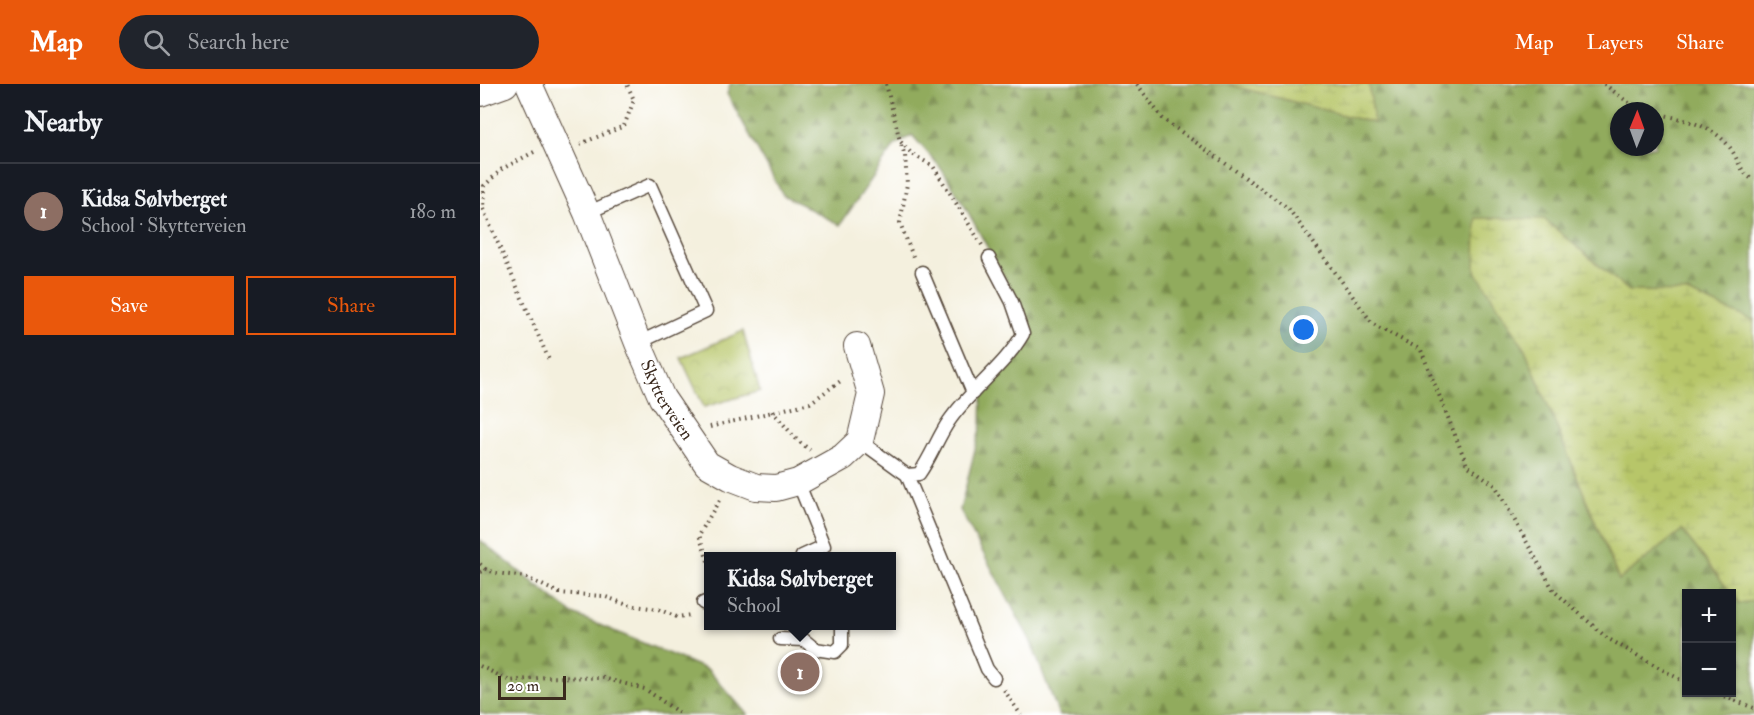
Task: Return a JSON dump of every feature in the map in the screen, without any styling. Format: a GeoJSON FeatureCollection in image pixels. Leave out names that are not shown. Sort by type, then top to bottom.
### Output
{"type":"FeatureCollection","features":[{"type":"Feature","properties":{"kind":"street"},"geometry":{"type":"LineString","coordinates":[[480,93],[505,84]]}},
{"type":"Feature","properties":{"kind":"street","name":"Skytterveien"},"geometry":{"type":"LineString","coordinates":[[530,84],[549,151],[587,213],[662,398],[707,464],[730,477],[756,487],[776,488],[798,482],[843,457],[860,441]]}},
{"type":"Feature","properties":{"kind":"street"},"geometry":{"type":"LineString","coordinates":[[859,354],[871,394],[860,441]]}},
{"type":"Feature","properties":{"kind":"lane"},"geometry":{"type":"LineString","coordinates":[[587,213],[650,186],[706,312],[638,343]]}},
{"type":"Feature","properties":{"kind":"lane"},"geometry":{"type":"LineString","coordinates":[[907,475],[919,474],[949,421],[972,393],[1013,351],[1023,334],[1012,302],[989,258]]}},
{"type":"Feature","properties":{"kind":"lane"},"geometry":{"type":"LineString","coordinates":[[919,267],[972,393]]}},
{"type":"Feature","properties":{"kind":"lane"},"geometry":{"type":"LineString","coordinates":[[860,441],[907,475],[987,669],[994,678]]}},
{"type":"Feature","properties":{"kind":"lane"},"geometry":{"type":"LineString","coordinates":[[798,482],[826,551]]}},
{"type":"Feature","properties":{"kind":"lane"},"geometry":{"type":"LineString","coordinates":[[780,639],[804,640],[815,649],[835,652],[842,645],[842,630]]}},
{"type":"Feature","properties":{"kind":"path"},"geometry":{"type":"LineString","coordinates":[[549,360],[483,209],[484,186],[502,169],[624,126],[634,100],[627,84]]}},
{"type":"Feature","properties":{"kind":"path"},"geometry":{"type":"LineString","coordinates":[[886,84],[905,155],[907,184],[900,223],[919,267]]}},
{"type":"Feature","properties":{"kind":"path"},"geometry":{"type":"LineString","coordinates":[[1137,84],[1162,119],[1288,208],[1373,324],[1421,350],[1467,465],[1495,486],[1554,591],[1607,638],[1682,681]]}},
{"type":"Feature","properties":{"kind":"path"},"geometry":{"type":"LineString","coordinates":[[1604,84],[1628,102]]}},
{"type":"Feature","properties":{"kind":"path"},"geometry":{"type":"LineString","coordinates":[[1664,115],[1697,122],[1727,144],[1743,175],[1754,180]]}},
{"type":"Feature","properties":{"kind":"path"},"geometry":{"type":"LineString","coordinates":[[900,141],[912,154],[933,166],[989,258]]}},
{"type":"Feature","properties":{"kind":"path"},"geometry":{"type":"LineString","coordinates":[[686,434],[771,410],[817,400],[842,380],[859,354]]}},
{"type":"Feature","properties":{"kind":"path"},"geometry":{"type":"LineString","coordinates":[[771,410],[797,440],[828,465]]}},
{"type":"Feature","properties":{"kind":"path"},"geometry":{"type":"LineString","coordinates":[[705,552],[699,535],[725,490]]}},
{"type":"Feature","properties":{"kind":"path"},"geometry":{"type":"LineString","coordinates":[[480,564],[496,573],[525,577],[559,593],[603,596],[628,605],[658,609],[677,617],[692,614],[703,605]]}},
{"type":"Feature","properties":{"kind":"path"},"geometry":{"type":"LineString","coordinates":[[480,572],[486,569]]}},
{"type":"Feature","properties":{"kind":"path"},"geometry":{"type":"LineString","coordinates":[[480,666],[510,681],[547,677],[603,678],[645,689],[682,715]]}},
{"type":"Feature","properties":{"kind":"path"},"geometry":{"type":"LineString","coordinates":[[994,678],[1011,698],[1021,715]]}},
{"type":"Feature","properties":{"kind":"path"},"geometry":{"type":"LineString","coordinates":[[1724,697],[1754,708]]}},
{"type":"Feature","properties":{"kind":"green space"},"geometry":{"type":"Polygon","coordinates":[[[730,84],[1227,84],[1373,123],[1369,84],[1754,84],[1754,321],[1687,292],[1629,291],[1544,219],[1475,269],[1525,349],[1619,580],[1682,530],[1729,589],[1682,589],[1682,697],[1736,697],[1736,598],[1739,602],[1754,601],[1754,715],[1059,715],[1030,640],[960,510],[981,425],[982,391],[1007,359],[1026,340],[1029,323],[964,205],[940,167],[912,135],[895,145],[840,225],[783,195],[727,94],[730,84]]]}},
{"type":"Feature","properties":{"kind":"green space"},"geometry":{"type":"Polygon","coordinates":[[[1227,84],[1369,84],[1374,123],[1230,85],[1227,84]]]}},
{"type":"Feature","properties":{"kind":"green space"},"geometry":{"type":"Polygon","coordinates":[[[1476,218],[1544,219],[1629,291],[1687,292],[1754,321],[1754,601],[1739,603],[1736,599],[1736,589],[1728,589],[1682,530],[1619,580],[1525,349],[1475,270],[1476,218]]]}},
{"type":"Feature","properties":{"kind":"green space"},"geometry":{"type":"Polygon","coordinates":[[[743,331],[760,391],[704,407],[681,358],[743,331]]]}},
{"type":"Feature","properties":{"kind":"green space"},"geometry":{"type":"Polygon","coordinates":[[[480,540],[573,614],[708,670],[748,715],[486,715],[480,712],[480,540]]]}},
{"type":"Feature","properties":{"kind":"place","name":"Kidsa Sølvberget"},"geometry":{"type":"Point","coordinates":[800,672]}}]}
